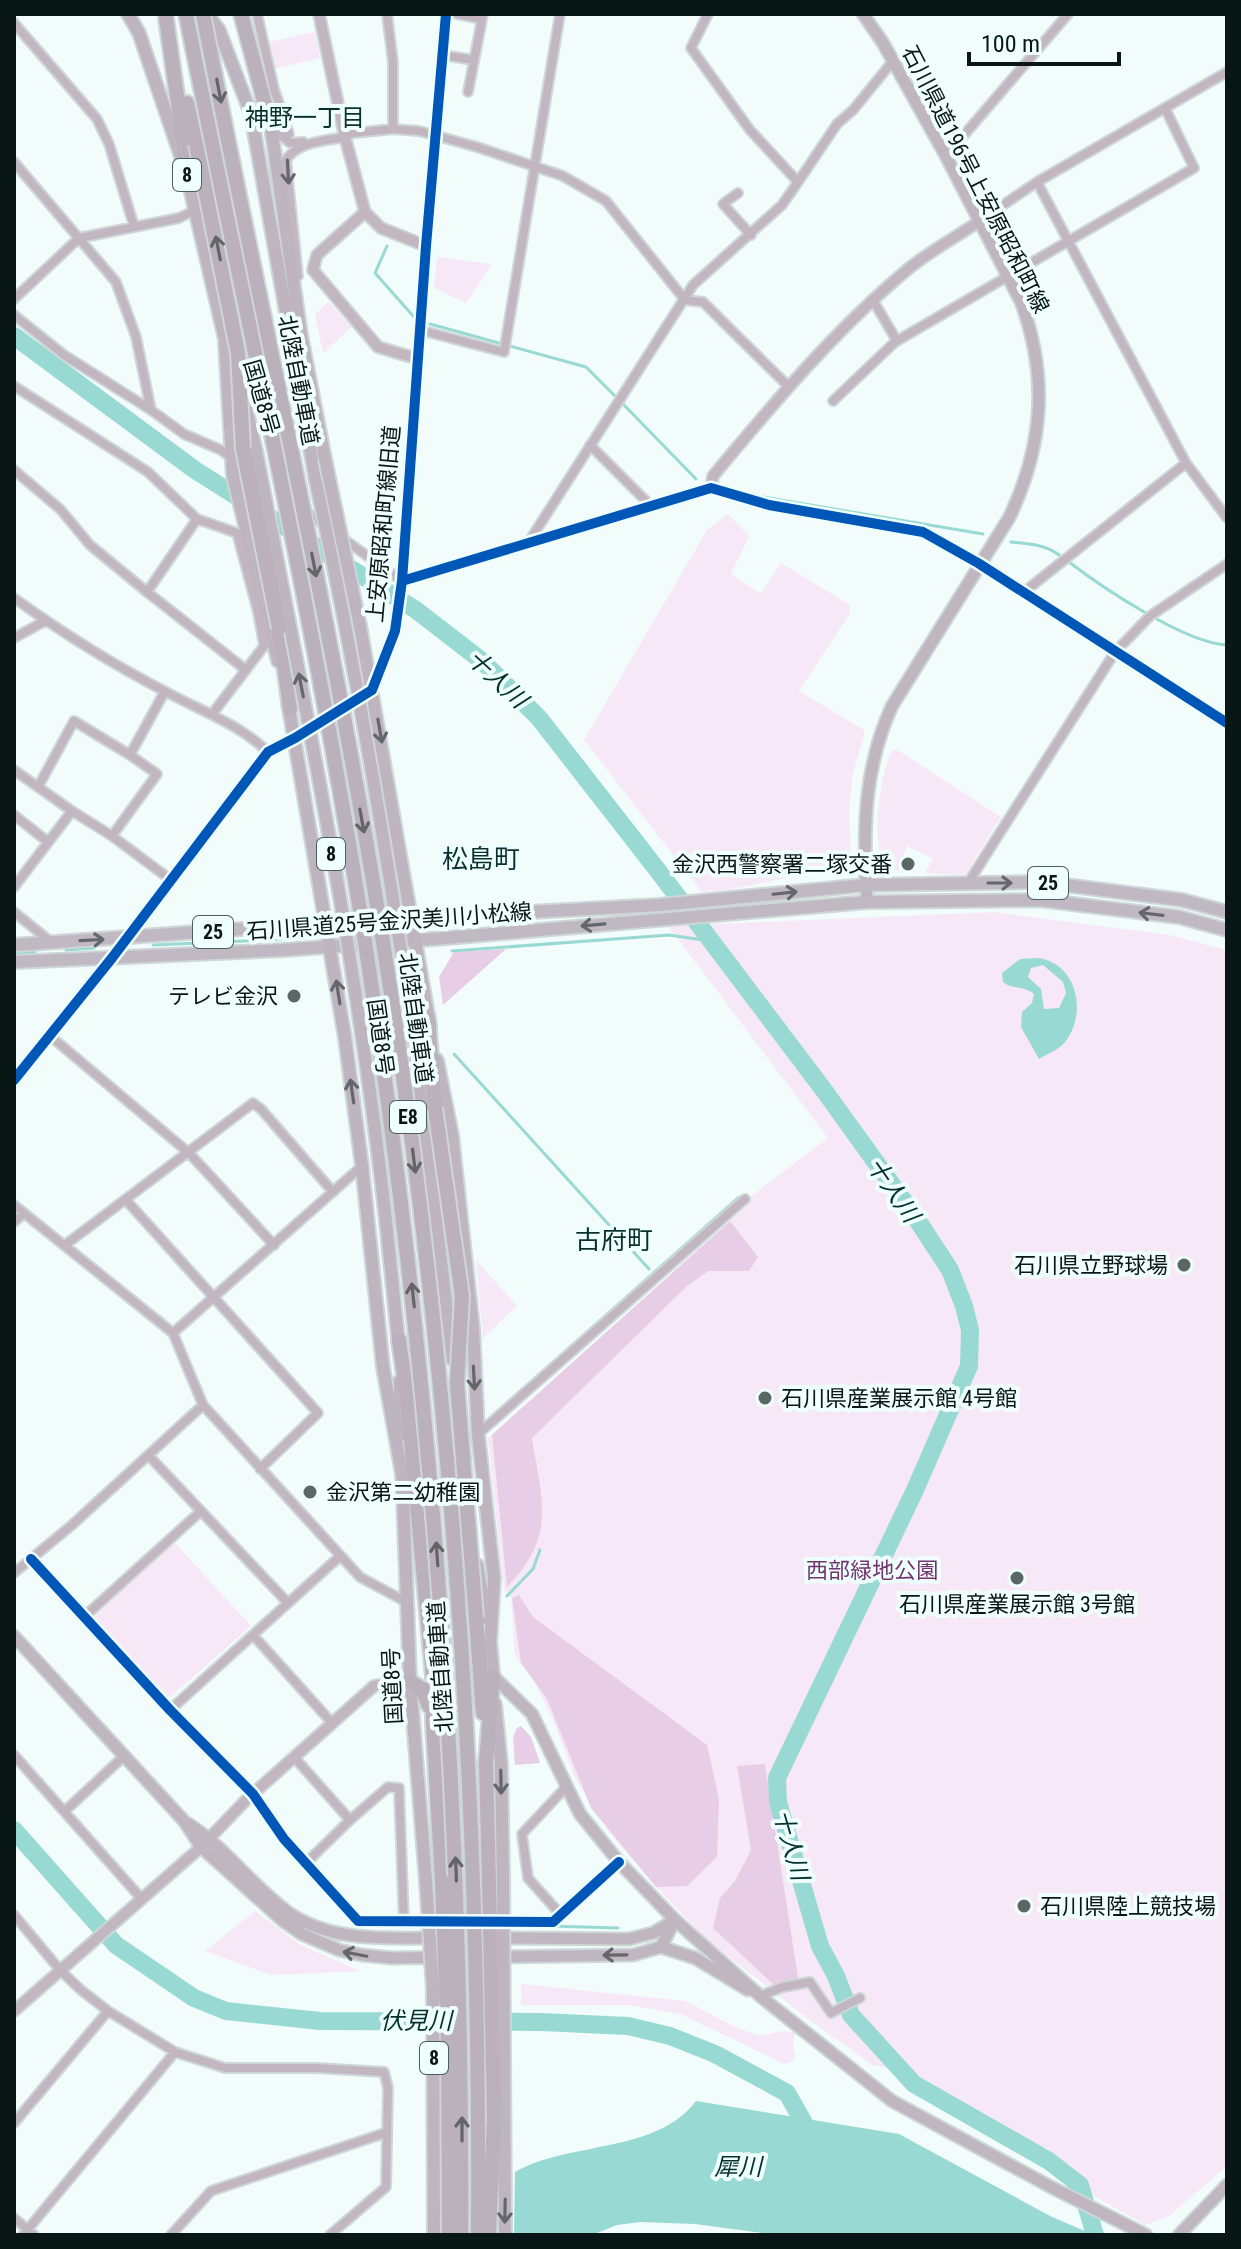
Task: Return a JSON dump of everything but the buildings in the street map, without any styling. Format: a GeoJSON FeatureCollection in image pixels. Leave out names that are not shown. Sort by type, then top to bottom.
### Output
{"type":"FeatureCollection","features":[{"type":"Feature","properties":{"kind":"highway","name":"国道8号"},"geometry":{"type":"LineString","coordinates":[[128,14],[139,33],[189,181],[225,343],[247,408],[313,749],[350,965],[382,1182],[399,1340],[410,1681],[433,1989],[434,2235]]}},
{"type":"Feature","properties":{"kind":"highway","name":"北陸自動車道"},"geometry":{"type":"LineString","coordinates":[[186,14],[340,792],[410,1266],[433,1502],[454,1820],[461,1985],[461,2235]]}},
{"type":"Feature","properties":{"kind":"highway","name":"国道8号"},"geometry":{"type":"LineString","coordinates":[[205,14],[219,30],[251,114],[392,888],[415,1046],[451,1327],[453,1393],[490,1645],[501,1764],[496,1882],[505,2235]]}},
{"type":"Feature","properties":{"kind":"highway","name":"北陸自動車道"},"geometry":{"type":"LineString","coordinates":[[205,14],[356,789],[376,902],[428,1271],[462,1638],[472,1816],[477,1986],[478,2235]]}},
{"type":"Feature","properties":{"kind":"highway"},"geometry":{"type":"LineString","coordinates":[[241,14],[271,127],[301,335],[360,626],[428,1018],[452,1135],[464,1233],[478,1434],[494,1578],[490,1645]]}},
{"type":"Feature","properties":{"kind":"highway"},"geometry":{"type":"LineString","coordinates":[[165,16],[189,181]]}},
{"type":"Feature","properties":{"kind":"highway"},"geometry":{"type":"LineString","coordinates":[[165,16],[196,144],[238,353],[243,449],[279,628],[290,709]]}},
{"type":"Feature","properties":{"kind":"highway"},"geometry":{"type":"LineString","coordinates":[[251,114],[286,238]]}},
{"type":"Feature","properties":{"kind":"highway","name":"8"},"geometry":{"type":"LineString","coordinates":[[225,343],[233,476],[241,513],[241,532],[290,709],[295,738],[330,945],[362,1166],[383,1367],[402,1474]]}},
{"type":"Feature","properties":{"kind":"highway"},"geometry":{"type":"LineString","coordinates":[[428,1018],[435,1108],[462,1296],[457,1384],[496,1882],[494,2104],[489,2235]]}},
{"type":"Feature","properties":{"kind":"highway"},"geometry":{"type":"LineString","coordinates":[[399,1340],[433,1677],[448,2043],[449,2235]]}},
{"type":"Feature","properties":{"kind":"highway"},"geometry":{"type":"LineString","coordinates":[[486,1763],[493,1676]]}},
{"type":"Feature","properties":{"kind":"highway"},"geometry":{"type":"LineString","coordinates":[[410,1681],[416,1683],[427,1697],[433,1722]]}},
{"type":"Feature","properties":{"kind":"main road","name":"石川県道196号上安原昭和町線"},"geometry":{"type":"LineString","coordinates":[[863,14],[946,156],[1029,323],[1040,405],[1032,461],[1009,518],[978,563],[892,706],[881,730],[869,775],[864,825],[867,902]]}},
{"type":"Feature","properties":{"kind":"main road","name":"25"},"geometry":{"type":"LineString","coordinates":[[866,885],[1041,882],[1182,900],[1227,912]]}},
{"type":"Feature","properties":{"kind":"main road","name":"石川県道25号金沢美川小松線"},"geometry":{"type":"LineString","coordinates":[[14,945],[326,923],[660,905],[866,885]]}},
{"type":"Feature","properties":{"kind":"main road","name":"25"},"geometry":{"type":"LineString","coordinates":[[867,902],[1040,900],[1179,917],[1227,930]]}},
{"type":"Feature","properties":{"kind":"main road","name":"石川県道25号金沢美川小松線"},"geometry":{"type":"LineString","coordinates":[[14,962],[283,950],[867,902]]}},
{"type":"Feature","properties":{"kind":"main road"},"geometry":{"type":"LineString","coordinates":[[14,1636],[184,1821],[201,1847],[282,1920],[302,1934],[339,1950],[392,1958],[633,1955],[661,1947],[695,1958],[731,1982],[760,1996]]}},
{"type":"Feature","properties":{"kind":"main road"},"geometry":{"type":"LineString","coordinates":[[493,1676],[532,1714],[580,1814],[619,1862],[675,1920],[760,1996],[892,2101],[1146,2235]]}},
{"type":"Feature","properties":{"kind":"main road"},"geometry":{"type":"LineString","coordinates":[[184,1821],[209,1837],[290,1913],[317,1927],[347,1935],[629,1939],[653,1933],[675,1920]]}},
{"type":"Feature","properties":{"kind":"main road"},"geometry":{"type":"LineString","coordinates":[[661,1947],[675,1920]]}},
{"type":"Feature","properties":{"kind":"main road"},"geometry":{"type":"LineString","coordinates":[[1179,2235],[1227,2185]]}},
{"type":"Feature","properties":{"kind":"street"},"geometry":{"type":"LineString","coordinates":[[257,14],[274,89],[289,134]]}},
{"type":"Feature","properties":{"kind":"street"},"geometry":{"type":"LineString","coordinates":[[319,14],[365,212],[381,228],[426,246]]}},
{"type":"Feature","properties":{"kind":"street"},"geometry":{"type":"LineString","coordinates":[[387,14],[393,63],[393,129]]}},
{"type":"Feature","properties":{"kind":"street","name":"上安原昭和町線旧道"},"geometry":{"type":"LineString","coordinates":[[372,690],[398,618],[446,14]]}},
{"type":"Feature","properties":{"kind":"street"},"geometry":{"type":"LineString","coordinates":[[457,14],[483,16],[468,92]]}},
{"type":"Feature","properties":{"kind":"street"},"geometry":{"type":"LineString","coordinates":[[420,330],[504,352],[560,14]]}},
{"type":"Feature","properties":{"kind":"street"},"geometry":{"type":"LineString","coordinates":[[708,14],[691,48],[750,130],[798,182]]}},
{"type":"Feature","properties":{"kind":"street"},"geometry":{"type":"LineString","coordinates":[[946,156],[1068,14]]}},
{"type":"Feature","properties":{"kind":"street"},"geometry":{"type":"LineString","coordinates":[[14,23],[97,119],[109,144],[134,226]]}},
{"type":"Feature","properties":{"kind":"street"},"geometry":{"type":"LineString","coordinates":[[442,55],[474,60]]}},
{"type":"Feature","properties":{"kind":"street"},"geometry":{"type":"LineString","coordinates":[[529,541],[693,285],[782,205],[837,124],[853,110],[893,61]]}},
{"type":"Feature","properties":{"kind":"street"},"geometry":{"type":"LineString","coordinates":[[711,488],[713,476],[789,387],[908,269],[1037,182],[1227,72]]}},
{"type":"Feature","properties":{"kind":"street"},"geometry":{"type":"LineString","coordinates":[[833,401],[897,341],[1194,168],[1165,108]]}},
{"type":"Feature","properties":{"kind":"street"},"geometry":{"type":"LineString","coordinates":[[271,127],[283,140],[296,144],[393,129],[436,135],[563,176],[606,201],[685,300],[703,302],[789,387]]}},
{"type":"Feature","properties":{"kind":"street"},"geometry":{"type":"LineString","coordinates":[[298,305],[296,251],[286,160],[291,152],[303,145],[345,134]]}},
{"type":"Feature","properties":{"kind":"street"},"geometry":{"type":"LineString","coordinates":[[14,162],[116,282],[136,337],[151,410]]}},
{"type":"Feature","properties":{"kind":"street"},"geometry":{"type":"LineString","coordinates":[[1037,182],[1186,463],[1227,518]]}},
{"type":"Feature","properties":{"kind":"street"},"geometry":{"type":"LineString","coordinates":[[738,193],[723,204],[751,235]]}},
{"type":"Feature","properties":{"kind":"street"},"geometry":{"type":"LineString","coordinates":[[14,299],[79,238],[179,218],[195,210]]}},
{"type":"Feature","properties":{"kind":"street"},"geometry":{"type":"LineString","coordinates":[[365,212],[317,255],[313,270],[378,347],[418,359]]}},
{"type":"Feature","properties":{"kind":"street"},"geometry":{"type":"LineString","coordinates":[[874,302],[897,341]]}},
{"type":"Feature","properties":{"kind":"street"},"geometry":{"type":"LineString","coordinates":[[14,315],[64,355],[184,434],[221,450],[402,581],[711,488],[769,505],[923,532],[978,563],[1227,723]]}},
{"type":"Feature","properties":{"kind":"street"},"geometry":{"type":"LineString","coordinates":[[15,388],[148,472],[197,519],[241,532],[264,646],[213,713]]}},
{"type":"Feature","properties":{"kind":"street"},"geometry":{"type":"LineString","coordinates":[[590,445],[651,506]]}},
{"type":"Feature","properties":{"kind":"street"},"geometry":{"type":"LineString","coordinates":[[1024,592],[1186,463]]}},
{"type":"Feature","properties":{"kind":"street"},"geometry":{"type":"LineString","coordinates":[[14,470],[60,509],[90,545],[246,670]]}},
{"type":"Feature","properties":{"kind":"street"},"geometry":{"type":"LineString","coordinates":[[147,592],[197,519]]}},
{"type":"Feature","properties":{"kind":"street"},"geometry":{"type":"LineString","coordinates":[[968,883],[1115,652],[1150,616],[1227,564]]}},
{"type":"Feature","properties":{"kind":"street"},"geometry":{"type":"LineString","coordinates":[[14,598],[45,621],[165,691],[213,713],[252,737],[268,752]]}},
{"type":"Feature","properties":{"kind":"street"},"geometry":{"type":"LineString","coordinates":[[14,638],[45,621]]}},
{"type":"Feature","properties":{"kind":"street"},"geometry":{"type":"LineString","coordinates":[[15,1077],[127,939],[268,752],[372,690]]}},
{"type":"Feature","properties":{"kind":"street"},"geometry":{"type":"LineString","coordinates":[[130,755],[165,691]]}},
{"type":"Feature","properties":{"kind":"street"},"geometry":{"type":"LineString","coordinates":[[38,787],[74,721],[130,755],[157,774],[112,836]]}},
{"type":"Feature","properties":{"kind":"street"},"geometry":{"type":"LineString","coordinates":[[14,770],[171,880]]}},
{"type":"Feature","properties":{"kind":"street"},"geometry":{"type":"LineString","coordinates":[[14,887],[72,811]]}},
{"type":"Feature","properties":{"kind":"street"},"geometry":{"type":"LineString","coordinates":[[14,815],[48,842]]}},
{"type":"Feature","properties":{"kind":"street"},"geometry":{"type":"LineString","coordinates":[[14,912],[51,942]]}},
{"type":"Feature","properties":{"kind":"street"},"geometry":{"type":"LineString","coordinates":[[49,1035],[189,1153],[274,1245]]}},
{"type":"Feature","properties":{"kind":"street"},"geometry":{"type":"LineString","coordinates":[[65,1245],[253,1103],[333,1192]]}},
{"type":"Feature","properties":{"kind":"street"},"geometry":{"type":"LineString","coordinates":[[173,1333],[362,1166]]}},
{"type":"Feature","properties":{"kind":"street"},"geometry":{"type":"LineString","coordinates":[[478,1434],[745,1199]]}},
{"type":"Feature","properties":{"kind":"street"},"geometry":{"type":"LineString","coordinates":[[126,1200],[318,1413],[260,1469]]}},
{"type":"Feature","properties":{"kind":"street"},"geometry":{"type":"LineString","coordinates":[[14,1205],[173,1333],[203,1405],[339,1557],[360,1577],[409,1603]]}},
{"type":"Feature","properties":{"kind":"street"},"geometry":{"type":"LineString","coordinates":[[14,1222],[24,1213]]}},
{"type":"Feature","properties":{"kind":"street"},"geometry":{"type":"LineString","coordinates":[[14,1573],[203,1405]]}},
{"type":"Feature","properties":{"kind":"street"},"geometry":{"type":"LineString","coordinates":[[149,1456],[288,1603]]}},
{"type":"Feature","properties":{"kind":"street"},"geometry":{"type":"LineString","coordinates":[[84,1617],[201,1511]]}},
{"type":"Feature","properties":{"kind":"street"},"geometry":{"type":"LineString","coordinates":[[170,1710],[339,1557]]}},
{"type":"Feature","properties":{"kind":"street"},"geometry":{"type":"LineString","coordinates":[[31,1559],[170,1710],[253,1794],[284,1839],[358,1921],[553,1922],[619,1862]]}},
{"type":"Feature","properties":{"kind":"street"},"geometry":{"type":"LineString","coordinates":[[253,1635],[332,1723]]}},
{"type":"Feature","properties":{"kind":"street"},"geometry":{"type":"LineString","coordinates":[[14,2011],[201,1847],[253,1794],[374,1686],[410,1681]]}},
{"type":"Feature","properties":{"kind":"street"},"geometry":{"type":"LineString","coordinates":[[14,1755],[65,1811],[138,1902]]}},
{"type":"Feature","properties":{"kind":"street"},"geometry":{"type":"LineString","coordinates":[[65,1811],[124,1756]]}},
{"type":"Feature","properties":{"kind":"street"},"geometry":{"type":"LineString","coordinates":[[294,1757],[350,1820]]}},
{"type":"Feature","properties":{"kind":"street"},"geometry":{"type":"LineString","coordinates":[[561,1915],[528,1878],[522,1834],[567,1786]]}},
{"type":"Feature","properties":{"kind":"street"},"geometry":{"type":"LineString","coordinates":[[306,1863],[388,1787],[399,1788],[404,1923]]}},
{"type":"Feature","properties":{"kind":"street"},"geometry":{"type":"LineString","coordinates":[[14,1915],[60,1970],[108,2011],[175,2052],[225,2068],[384,2072],[388,2088],[386,2187],[330,2235]]}},
{"type":"Feature","properties":{"kind":"street"},"geometry":{"type":"LineString","coordinates":[[760,1996],[783,1987],[810,1982],[831,2013],[860,1998]]}},
{"type":"Feature","properties":{"kind":"street"},"geometry":{"type":"LineString","coordinates":[[14,2123],[108,2011]]}},
{"type":"Feature","properties":{"kind":"street"},"geometry":{"type":"LineString","coordinates":[[14,2218],[28,2233],[175,2052]]}},
{"type":"Feature","properties":{"kind":"street"},"geometry":{"type":"LineString","coordinates":[[171,2235],[211,2191],[385,2133]]}},
{"type":"Feature","properties":{"kind":"green space"},"geometry":{"type":"Polygon","coordinates":[[[315,32],[320,58],[273,69],[269,42],[315,32]]]}},
{"type":"Feature","properties":{"kind":"green space"},"geometry":{"type":"Polygon","coordinates":[[[437,257],[492,264],[466,303],[434,288],[437,257]]]}},
{"type":"Feature","properties":{"kind":"green space"},"geometry":{"type":"Polygon","coordinates":[[[329,302],[352,327],[323,353],[315,314],[329,302]]]}},
{"type":"Feature","properties":{"kind":"green space"},"geometry":{"type":"Polygon","coordinates":[[[728,514],[749,536],[731,574],[761,594],[781,563],[850,605],[850,613],[799,691],[864,730],[864,736],[853,773],[849,812],[851,856],[837,874],[786,878],[702,892],[584,740],[707,530],[728,514]]]}},
{"type":"Feature","properties":{"kind":"green space"},"geometry":{"type":"Polygon","coordinates":[[[892,750],[899,751],[1001,817],[965,875],[925,873],[933,859],[907,846],[898,871],[887,866],[881,857],[878,809],[892,750]]]}},
{"type":"Feature","properties":{"kind":"green space","name":"西部緑地公園"},"geometry":{"type":"Polygon","coordinates":[[[994,912],[1170,935],[1227,950],[1227,2166],[1169,2216],[1145,2225],[1089,2193],[1070,2165],[1009,2134],[910,2072],[872,2065],[707,1940],[610,1833],[575,1778],[535,1683],[515,1655],[511,1598],[504,1590],[488,1438],[749,1204],[746,1200],[828,1138],[668,926],[994,912]]]}},
{"type":"Feature","properties":{"kind":"green space"},"geometry":{"type":"Polygon","coordinates":[[[476,1260],[517,1306],[483,1338],[476,1260]]]}},
{"type":"Feature","properties":{"kind":"green space"},"geometry":{"type":"Polygon","coordinates":[[[174,1542],[251,1626],[168,1699],[93,1618],[174,1542]]]}},
{"type":"Feature","properties":{"kind":"green space"},"geometry":{"type":"Polygon","coordinates":[[[255,1911],[299,1944],[360,1971],[271,1975],[205,1951],[255,1911]]]}},
{"type":"Feature","properties":{"kind":"green space"},"geometry":{"type":"Polygon","coordinates":[[[521,1984],[685,2001],[737,2028],[761,2036],[781,2031],[795,2032],[795,2057],[792,2062],[784,2064],[683,2015],[630,2005],[521,2005],[521,1984]]]}},
{"type":"Feature","properties":{"kind":"shaded area"},"geometry":{"type":"Polygon","coordinates":[[[506,949],[443,1005],[439,977],[454,952],[506,949]]]}},
{"type":"Feature","properties":{"kind":"shaded area"},"geometry":{"type":"Polygon","coordinates":[[[730,1221],[758,1257],[749,1271],[708,1271],[687,1286],[532,1438],[542,1500],[540,1534],[523,1568],[507,1587],[492,1435],[730,1221]]]}},
{"type":"Feature","properties":{"kind":"shaded area"},"geometry":{"type":"Polygon","coordinates":[[[519,1595],[533,1617],[707,1745],[719,1799],[717,1857],[687,1886],[656,1887],[591,1808],[547,1699],[521,1663],[512,1598],[519,1595]]]}},
{"type":"Feature","properties":{"kind":"shaded area"},"geometry":{"type":"Polygon","coordinates":[[[521,1726],[531,1737],[540,1763],[515,1765],[513,1737],[521,1726]]]}},
{"type":"Feature","properties":{"kind":"shaded area"},"geometry":{"type":"Polygon","coordinates":[[[765,1764],[798,1978],[775,1986],[713,1928],[720,1898],[735,1881],[751,1850],[737,1766],[765,1764]]]}},
{"type":"Feature","properties":{"kind":"water"},"geometry":{"type":"Polygon","coordinates":[[[1038,958],[1051,962],[1062,969],[1075,991],[1076,1017],[1072,1030],[1063,1045],[1039,1059],[1021,1027],[1022,1012],[1032,1003],[1034,994],[1003,982],[1002,973],[1020,959],[1038,958]],[[1043,965],[1031,968],[1028,977],[1041,989],[1044,1009],[1059,1008],[1066,993],[1063,982],[1043,965]]]}},
{"type":"Feature","properties":{"kind":"water","name":"犀川"},"geometry":{"type":"Polygon","coordinates":[[[696,2101],[899,2134],[1050,2216],[1094,2235],[777,2235],[695,2224],[641,2222],[617,2225],[592,2235],[424,2235],[515,2172],[560,2155],[635,2139],[658,2130],[679,2118],[696,2101]]]}},
{"type":"Feature","properties":{"kind":"pier"},"geometry":{"type":"Polygon","coordinates":[[[515,2167],[514,2235],[499,2235],[501,2177],[515,2167]]]}},
{"type":"Feature","properties":{"kind":"waterway"},"geometry":{"type":"LineString","coordinates":[[262,53],[272,96]]}},
{"type":"Feature","properties":{"kind":"waterway"},"geometry":{"type":"LineString","coordinates":[[387,246],[375,273],[414,317]]}},
{"type":"Feature","properties":{"kind":"waterway"},"geometry":{"type":"LineString","coordinates":[[430,324],[586,367],[615,396]]}},
{"type":"Feature","properties":{"kind":"waterway","name":"十人川"},"geometry":{"type":"LineString","coordinates":[[14,336],[195,470],[416,610],[482,661],[539,718],[659,872],[823,1089],[950,1270],[970,1330],[969,1366],[915,1490],[777,1778],[778,1802],[820,1946],[851,2015],[914,2084],[1049,2161],[1080,2185],[1095,2235]]}},
{"type":"Feature","properties":{"kind":"waterway"},"geometry":{"type":"LineString","coordinates":[[623,404],[696,479]]}},
{"type":"Feature","properties":{"kind":"waterway"},"geometry":{"type":"LineString","coordinates":[[751,495],[983,534]]}},
{"type":"Feature","properties":{"kind":"waterway"},"geometry":{"type":"LineString","coordinates":[[1011,542],[1042,547],[1059,555]]}},
{"type":"Feature","properties":{"kind":"waterway"},"geometry":{"type":"LineString","coordinates":[[1069,562],[1102,586],[1168,625],[1189,635],[1227,645]]}},
{"type":"Feature","properties":{"kind":"waterway"},"geometry":{"type":"LineString","coordinates":[[452,951],[669,935],[710,941]]}},
{"type":"Feature","properties":{"kind":"waterway"},"geometry":{"type":"LineString","coordinates":[[153,945],[288,939]]}},
{"type":"Feature","properties":{"kind":"waterway"},"geometry":{"type":"LineString","coordinates":[[66,950],[94,948]]}},
{"type":"Feature","properties":{"kind":"waterway"},"geometry":{"type":"LineString","coordinates":[[14,953],[35,952]]}},
{"type":"Feature","properties":{"kind":"waterway"},"geometry":{"type":"LineString","coordinates":[[454,1054],[649,1269]]}},
{"type":"Feature","properties":{"kind":"waterway"},"geometry":{"type":"LineString","coordinates":[[497,1412],[739,1197]]}},
{"type":"Feature","properties":{"kind":"waterway"},"geometry":{"type":"LineString","coordinates":[[507,1596],[533,1569],[540,1550]]}},
{"type":"Feature","properties":{"kind":"waterway","name":"伏見川"},"geometry":{"type":"LineString","coordinates":[[14,1830],[116,1945],[194,1998],[226,2011],[320,2021],[541,2022],[628,2026],[670,2036],[715,2054],[787,2093],[813,2139]]}},
{"type":"Feature","properties":{"kind":"waterway"},"geometry":{"type":"LineString","coordinates":[[550,1926],[618,1928]]}},
{"type":"Feature","properties":{"kind":"cycle path"},"geometry":{"type":"LineString","coordinates":[[14,1080],[112,958],[268,752],[372,690],[395,631],[402,581],[446,14]]}},
{"type":"Feature","properties":{"kind":"cycle path"},"geometry":{"type":"LineString","coordinates":[[402,581],[711,488],[769,505],[923,532],[978,563],[1227,723]]}},
{"type":"Feature","properties":{"kind":"cycle path"},"geometry":{"type":"LineString","coordinates":[[31,1559],[170,1710],[253,1794],[284,1839],[358,1921],[553,1922],[619,1862]]}},
{"type":"Feature","properties":{"kind":"place","name":"金沢西警察署二塚交番"},"geometry":{"type":"Point","coordinates":[908,864]}},
{"type":"Feature","properties":{"kind":"place","name":"テレビ金沢"},"geometry":{"type":"Point","coordinates":[294,996]}},
{"type":"Feature","properties":{"kind":"place","name":"石川県立野球場"},"geometry":{"type":"Point","coordinates":[1184,1265]}},
{"type":"Feature","properties":{"kind":"place","name":"石川県産業展示館 4号館"},"geometry":{"type":"Point","coordinates":[765,1398]}},
{"type":"Feature","properties":{"kind":"place","name":"金沢第二幼稚園"},"geometry":{"type":"Point","coordinates":[310,1492]}},
{"type":"Feature","properties":{"kind":"place","name":"石川県産業展示館 3号館"},"geometry":{"type":"Point","coordinates":[1017,1578]}},
{"type":"Feature","properties":{"kind":"place","name":"石川県陸上競技場"},"geometry":{"type":"Point","coordinates":[1024,1906]}},
{"type":"Feature","properties":{"kind":"district","name":"神野一丁目"},"geometry":{"type":"Point","coordinates":[305,118]}},
{"type":"Feature","properties":{"kind":"district","name":"松島町"},"geometry":{"type":"Point","coordinates":[481,859]}},
{"type":"Feature","properties":{"kind":"district","name":"古府町"},"geometry":{"type":"Point","coordinates":[614,1240]}}]}
